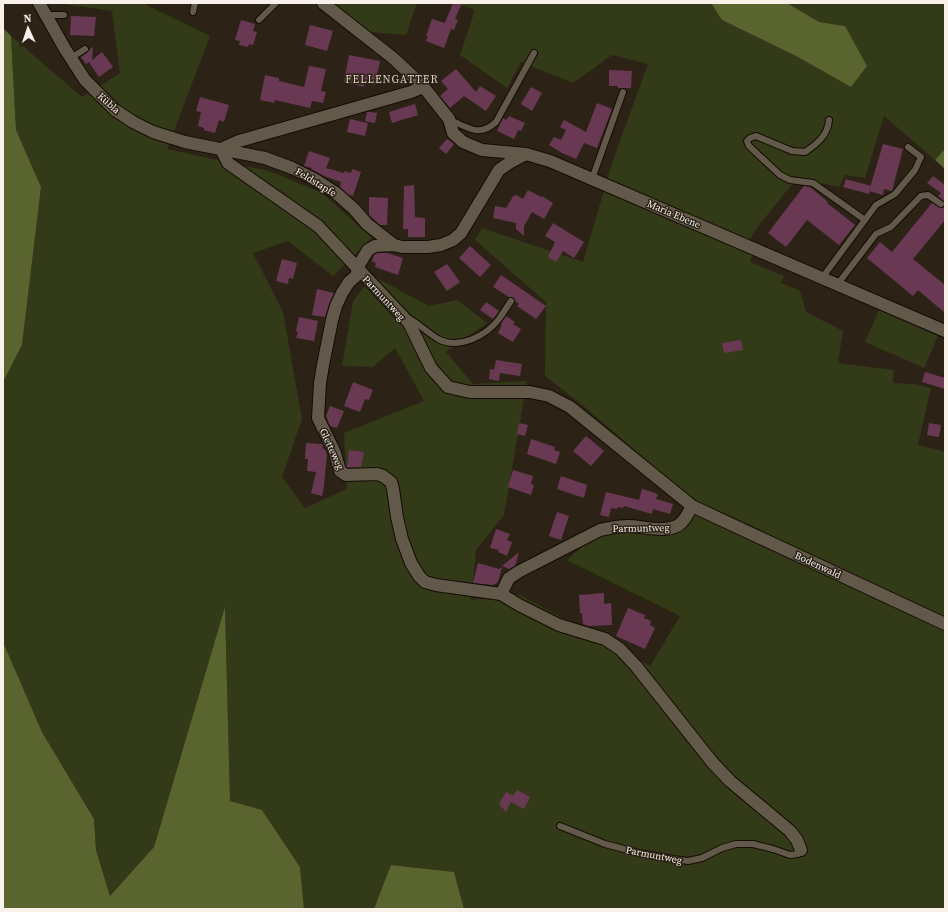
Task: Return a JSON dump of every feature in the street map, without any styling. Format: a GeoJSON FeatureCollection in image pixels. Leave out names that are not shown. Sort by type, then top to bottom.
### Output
{"type":"FeatureCollection","features":[{"type":"Feature","properties":{"kind":"street","name":"Kübla"},"geometry":{"type":"LineString","coordinates":[[39,3],[85,80],[115,110],[133,122],[153,132],[186,142],[222,149]]}},
{"type":"Feature","properties":{"kind":"street","name":"Maria Ebene"},"geometry":{"type":"LineString","coordinates":[[323,3],[393,58],[422,85],[448,119],[453,133],[462,142],[482,150],[526,154],[550,161],[945,332]]}},
{"type":"Feature","properties":{"kind":"street"},"geometry":{"type":"LineString","coordinates":[[222,149],[239,141],[411,92],[418,89],[422,85]]}},
{"type":"Feature","properties":{"kind":"street","name":"Feldstapfe"},"geometry":{"type":"LineString","coordinates":[[222,149],[265,158],[292,168],[314,179],[336,193],[354,209],[367,224],[394,246]]}},
{"type":"Feature","properties":{"kind":"street","name":"Parmuntweg"},"geometry":{"type":"LineString","coordinates":[[222,149],[228,163],[318,226],[409,323],[431,368],[448,387],[470,392],[530,392],[549,396],[570,407],[692,506],[682,523],[668,529],[630,526],[612,527],[600,530],[508,578],[501,594],[519,605],[559,625],[605,639],[620,649],[636,666],[712,762],[730,781],[790,831],[797,840],[801,850]]}},
{"type":"Feature","properties":{"kind":"street"},"geometry":{"type":"LineString","coordinates":[[358,269],[368,250],[375,246],[441,246],[453,240],[462,233],[499,170],[526,154]]}},
{"type":"Feature","properties":{"kind":"street","name":"Gletteweg"},"geometry":{"type":"LineString","coordinates":[[358,269],[356,276],[349,282],[336,306],[322,366],[320,382],[318,418],[335,453],[340,471],[346,475],[377,474],[383,476],[391,482],[402,539],[411,563],[419,576],[426,582],[436,585],[501,594]]}},
{"type":"Feature","properties":{"kind":"street","name":"Bodenwald"},"geometry":{"type":"LineString","coordinates":[[692,506],[945,624]]}},
{"type":"Feature","properties":{"kind":"lane"},"geometry":{"type":"LineString","coordinates":[[193,12],[195,3]]}},
{"type":"Feature","properties":{"kind":"lane"},"geometry":{"type":"LineString","coordinates":[[259,20],[276,3]]}},
{"type":"Feature","properties":{"kind":"lane"},"geometry":{"type":"LineString","coordinates":[[47,15],[64,15]]}},
{"type":"Feature","properties":{"kind":"lane"},"geometry":{"type":"LineString","coordinates":[[71,58],[85,49]]}},
{"type":"Feature","properties":{"kind":"lane"},"geometry":{"type":"LineString","coordinates":[[448,119],[471,130],[480,131],[489,128],[496,122],[534,53]]}},
{"type":"Feature","properties":{"kind":"lane"},"geometry":{"type":"LineString","coordinates":[[592,179],[623,92]]}},
{"type":"Feature","properties":{"kind":"lane"},"geometry":{"type":"LineString","coordinates":[[829,120],[823,136],[818,143],[805,152],[792,151],[756,136],[747,141],[749,146],[780,175],[790,180],[813,183],[865,220]]}},
{"type":"Feature","properties":{"kind":"lane"},"geometry":{"type":"LineString","coordinates":[[822,278],[876,205],[895,194],[915,170],[921,157],[908,147]]}},
{"type":"Feature","properties":{"kind":"lane"},"geometry":{"type":"LineString","coordinates":[[836,284],[876,234],[891,227],[921,196],[928,195],[941,204]]}},
{"type":"Feature","properties":{"kind":"lane"},"geometry":{"type":"LineString","coordinates":[[399,314],[418,324],[439,339],[454,343],[471,340],[484,332],[498,320],[511,301]]}},
{"type":"Feature","properties":{"kind":"lane","name":"Parmuntweg"},"geometry":{"type":"LineString","coordinates":[[560,826],[605,844],[639,853],[688,861],[702,858],[722,848],[736,844],[753,844],[790,855],[798,854],[801,850]]}},
{"type":"Feature","properties":{"kind":"green space"},"geometry":{"type":"Polygon","coordinates":[[[63,3],[142,3],[210,36],[167,149],[269,171],[322,193],[372,238],[333,276],[288,241],[253,253],[283,312],[302,419],[282,477],[305,508],[347,489],[344,433],[424,401],[395,348],[373,367],[342,366],[353,301],[373,276],[429,306],[457,300],[487,323],[446,352],[473,384],[527,381],[504,515],[476,550],[471,600],[520,595],[650,666],[680,616],[567,560],[611,521],[672,524],[693,500],[580,403],[545,376],[546,302],[475,240],[482,228],[583,262],[612,163],[648,64],[612,55],[573,83],[521,62],[507,88],[460,55],[475,10],[455,3],[711,3],[722,20],[798,57],[850,86],[845,26],[819,22],[787,3],[945,3],[945,149],[935,160],[884,116],[865,178],[845,175],[839,187],[797,178],[756,229],[744,249],[753,254],[750,262],[784,276],[781,283],[800,291],[806,312],[843,331],[838,363],[894,370],[893,383],[914,384],[931,388],[918,445],[945,452],[945,909],[464,909],[454,872],[392,865],[374,909],[304,909],[300,867],[262,810],[230,801],[225,609],[154,847],[110,896],[96,850],[94,819],[42,732],[3,642],[3,382],[22,345],[41,187],[16,130],[11,36],[82,97],[120,73],[112,11],[63,3]]]}},
{"type":"Feature","properties":{"kind":"green space"},"geometry":{"type":"Polygon","coordinates":[[[334,3],[417,3],[406,35],[370,32],[334,3]]]}},
{"type":"Feature","properties":{"kind":"green space"},"geometry":{"type":"Polygon","coordinates":[[[711,3],[787,3],[819,22],[845,26],[867,66],[851,87],[798,57],[722,20],[711,3]]]}},
{"type":"Feature","properties":{"kind":"green space"},"geometry":{"type":"Polygon","coordinates":[[[3,28],[11,36],[16,130],[41,187],[22,345],[3,382],[3,28]]]}},
{"type":"Feature","properties":{"kind":"green space"},"geometry":{"type":"Polygon","coordinates":[[[945,149],[945,169],[935,160],[945,149]]]}},
{"type":"Feature","properties":{"kind":"green space"},"geometry":{"type":"Polygon","coordinates":[[[879,310],[938,336],[924,368],[865,342],[879,310]]]}},
{"type":"Feature","properties":{"kind":"green space"},"geometry":{"type":"Polygon","coordinates":[[[225,607],[230,801],[262,810],[300,867],[304,909],[3,909],[3,642],[42,732],[94,819],[96,850],[110,896],[154,847],[225,607]]]}},
{"type":"Feature","properties":{"kind":"green space"},"geometry":{"type":"Polygon","coordinates":[[[391,865],[454,872],[464,909],[374,909],[391,865]]]}},
{"type":"Feature","properties":{"kind":"building"},"geometry":{"type":"Polygon","coordinates":[[[453,3],[462,3],[455,19],[458,20],[454,30],[451,29],[444,48],[426,41],[428,36],[426,36],[432,19],[445,23],[453,3]]]}},
{"type":"Feature","properties":{"kind":"building"},"geometry":{"type":"Polygon","coordinates":[[[71,16],[96,17],[94,36],[70,35],[71,16]]]}},
{"type":"Feature","properties":{"kind":"building"},"geometry":{"type":"Polygon","coordinates":[[[241,20],[255,24],[253,31],[257,32],[253,45],[249,44],[248,47],[239,45],[240,41],[235,40],[241,20]]]}},
{"type":"Feature","properties":{"kind":"building"},"geometry":{"type":"Polygon","coordinates":[[[310,25],[333,31],[327,51],[305,45],[310,25]]]}},
{"type":"Feature","properties":{"kind":"building"},"geometry":{"type":"Polygon","coordinates":[[[93,47],[92,60],[102,52],[113,67],[99,77],[89,62],[86,64],[81,57],[93,47]]]}},
{"type":"Feature","properties":{"kind":"building"},"geometry":{"type":"Polygon","coordinates":[[[349,55],[380,61],[375,85],[365,82],[364,87],[344,82],[349,55]]]}},
{"type":"Feature","properties":{"kind":"building"},"geometry":{"type":"Polygon","coordinates":[[[309,66],[326,69],[321,91],[326,92],[323,103],[312,101],[310,108],[275,100],[274,103],[260,100],[265,75],[279,78],[279,81],[304,87],[309,66]]]}},
{"type":"Feature","properties":{"kind":"building"},"geometry":{"type":"Polygon","coordinates":[[[456,69],[476,92],[480,86],[496,96],[486,111],[464,96],[450,108],[440,96],[448,89],[441,81],[456,69]]]}},
{"type":"Feature","properties":{"kind":"building"},"geometry":{"type":"Polygon","coordinates":[[[609,70],[632,71],[631,88],[609,86],[609,70]]]}},
{"type":"Feature","properties":{"kind":"building"},"geometry":{"type":"Polygon","coordinates":[[[531,87],[542,93],[532,111],[521,104],[531,87]]]}},
{"type":"Feature","properties":{"kind":"building"},"geometry":{"type":"Polygon","coordinates":[[[200,97],[229,105],[224,122],[219,120],[215,133],[204,130],[204,128],[198,126],[201,112],[196,111],[200,97]]]}},
{"type":"Feature","properties":{"kind":"building"},"geometry":{"type":"Polygon","coordinates":[[[597,103],[612,109],[597,148],[584,143],[576,159],[549,145],[554,137],[561,140],[566,130],[560,127],[564,120],[586,132],[597,103]]]}},
{"type":"Feature","properties":{"kind":"building"},"geometry":{"type":"Polygon","coordinates":[[[415,104],[418,115],[392,123],[389,112],[415,104]]]}},
{"type":"Feature","properties":{"kind":"building"},"geometry":{"type":"Polygon","coordinates":[[[367,112],[377,113],[375,123],[365,121],[367,112]]]}},
{"type":"Feature","properties":{"kind":"building"},"geometry":{"type":"Polygon","coordinates":[[[509,116],[525,123],[521,131],[518,130],[514,139],[497,131],[503,118],[506,120],[509,116]]]}},
{"type":"Feature","properties":{"kind":"building"},"geometry":{"type":"Polygon","coordinates":[[[350,119],[368,123],[365,136],[347,132],[350,119]]]}},
{"type":"Feature","properties":{"kind":"building"},"geometry":{"type":"Polygon","coordinates":[[[447,139],[454,144],[446,154],[439,148],[447,139]]]}},
{"type":"Feature","properties":{"kind":"building"},"geometry":{"type":"Polygon","coordinates":[[[883,144],[903,149],[892,191],[884,189],[883,195],[869,191],[883,144]]]}},
{"type":"Feature","properties":{"kind":"building"},"geometry":{"type":"Polygon","coordinates":[[[309,151],[330,158],[326,168],[344,173],[344,171],[351,173],[352,169],[361,172],[353,196],[349,195],[340,187],[341,182],[324,176],[311,169],[312,168],[304,166],[309,151]]]}},
{"type":"Feature","properties":{"kind":"building"},"geometry":{"type":"Polygon","coordinates":[[[933,176],[945,185],[945,202],[938,196],[941,193],[927,183],[933,176]]]}},
{"type":"Feature","properties":{"kind":"building"},"geometry":{"type":"Polygon","coordinates":[[[846,179],[871,186],[869,194],[843,187],[846,179]]]}},
{"type":"Feature","properties":{"kind":"building"},"geometry":{"type":"Polygon","coordinates":[[[414,185],[415,217],[425,218],[425,237],[408,237],[408,229],[403,229],[404,186],[414,185]]]}},
{"type":"Feature","properties":{"kind":"building"},"geometry":{"type":"Polygon","coordinates":[[[804,186],[810,187],[828,202],[827,203],[855,225],[839,245],[807,220],[786,247],[768,233],[804,186]]]}},
{"type":"Feature","properties":{"kind":"building"},"geometry":{"type":"Polygon","coordinates":[[[528,190],[553,203],[544,219],[532,212],[524,226],[524,236],[516,229],[516,223],[493,218],[495,206],[506,208],[514,195],[523,199],[528,190]]]}},
{"type":"Feature","properties":{"kind":"building"},"geometry":{"type":"Polygon","coordinates":[[[369,197],[388,198],[387,225],[380,225],[369,215],[369,197]]]}},
{"type":"Feature","properties":{"kind":"building"},"geometry":{"type":"Polygon","coordinates":[[[932,203],[940,208],[945,206],[945,220],[913,259],[945,285],[945,313],[918,290],[913,296],[867,258],[880,242],[892,252],[932,203]]]}},
{"type":"Feature","properties":{"kind":"building"},"geometry":{"type":"Polygon","coordinates":[[[553,223],[584,242],[574,258],[563,251],[556,262],[548,257],[555,242],[545,236],[553,223]]]}},
{"type":"Feature","properties":{"kind":"building"},"geometry":{"type":"Polygon","coordinates":[[[470,246],[491,265],[480,277],[459,258],[470,246]]]}},
{"type":"Feature","properties":{"kind":"building"},"geometry":{"type":"Polygon","coordinates":[[[377,253],[387,253],[403,258],[398,275],[375,267],[376,263],[372,261],[374,255],[377,253]]]}},
{"type":"Feature","properties":{"kind":"building"},"geometry":{"type":"Polygon","coordinates":[[[282,259],[297,263],[293,279],[289,278],[288,284],[276,281],[282,259]]]}},
{"type":"Feature","properties":{"kind":"building"},"geometry":{"type":"Polygon","coordinates":[[[447,264],[460,282],[447,291],[434,272],[447,264]]]}},
{"type":"Feature","properties":{"kind":"building"},"geometry":{"type":"Polygon","coordinates":[[[501,275],[546,306],[536,319],[517,306],[519,304],[514,298],[509,297],[493,287],[501,275]]]}},
{"type":"Feature","properties":{"kind":"building"},"geometry":{"type":"Polygon","coordinates":[[[317,289],[334,293],[325,317],[312,315],[317,289]]]}},
{"type":"Feature","properties":{"kind":"building"},"geometry":{"type":"Polygon","coordinates":[[[486,302],[499,311],[493,319],[480,310],[486,302]]]}},
{"type":"Feature","properties":{"kind":"building"},"geometry":{"type":"Polygon","coordinates":[[[506,316],[515,322],[513,324],[521,329],[513,342],[498,333],[506,316]]]}},
{"type":"Feature","properties":{"kind":"building"},"geometry":{"type":"Polygon","coordinates":[[[299,317],[318,321],[314,341],[296,338],[299,317]]]}},
{"type":"Feature","properties":{"kind":"building"},"geometry":{"type":"Polygon","coordinates":[[[741,340],[743,350],[724,353],[722,343],[741,340]]]}},
{"type":"Feature","properties":{"kind":"building"},"geometry":{"type":"Polygon","coordinates":[[[496,360],[522,364],[520,376],[500,373],[499,381],[489,379],[490,369],[494,370],[496,360]]]}},
{"type":"Feature","properties":{"kind":"building"},"geometry":{"type":"Polygon","coordinates":[[[925,372],[945,378],[945,389],[922,382],[925,372]]]}},
{"type":"Feature","properties":{"kind":"building"},"geometry":{"type":"Polygon","coordinates":[[[353,382],[373,390],[369,400],[365,399],[360,412],[344,406],[353,382]]]}},
{"type":"Feature","properties":{"kind":"building"},"geometry":{"type":"Polygon","coordinates":[[[330,406],[344,411],[337,428],[330,426],[326,416],[330,406]]]}},
{"type":"Feature","properties":{"kind":"building"},"geometry":{"type":"Polygon","coordinates":[[[519,423],[528,425],[525,436],[517,434],[519,423]]]}},
{"type":"Feature","properties":{"kind":"building"},"geometry":{"type":"Polygon","coordinates":[[[929,423],[941,425],[939,437],[927,435],[929,423]]]}},
{"type":"Feature","properties":{"kind":"building"},"geometry":{"type":"Polygon","coordinates":[[[586,436],[604,451],[591,466],[573,451],[586,436]]]}},
{"type":"Feature","properties":{"kind":"building"},"geometry":{"type":"Polygon","coordinates":[[[531,439],[555,447],[554,450],[560,452],[556,464],[527,454],[531,439]]]}},
{"type":"Feature","properties":{"kind":"building"},"geometry":{"type":"Polygon","coordinates":[[[306,443],[322,444],[323,449],[325,449],[327,453],[322,496],[311,493],[316,472],[307,471],[308,459],[305,459],[306,443]]]}},
{"type":"Feature","properties":{"kind":"building"},"geometry":{"type":"Polygon","coordinates":[[[349,450],[364,452],[361,467],[347,467],[349,450]]]}},
{"type":"Feature","properties":{"kind":"building"},"geometry":{"type":"Polygon","coordinates":[[[513,470],[533,476],[531,484],[534,485],[531,495],[508,487],[513,470]]]}},
{"type":"Feature","properties":{"kind":"building"},"geometry":{"type":"Polygon","coordinates":[[[561,476],[587,485],[584,498],[557,489],[561,476]]]}},
{"type":"Feature","properties":{"kind":"building"},"geometry":{"type":"Polygon","coordinates":[[[642,489],[658,494],[656,499],[673,504],[670,514],[653,509],[652,514],[624,506],[623,508],[618,507],[617,509],[611,508],[609,517],[600,515],[606,492],[639,500],[642,489]]]}},
{"type":"Feature","properties":{"kind":"building"},"geometry":{"type":"Polygon","coordinates":[[[557,512],[569,516],[561,540],[549,536],[557,512]]]}},
{"type":"Feature","properties":{"kind":"building"},"geometry":{"type":"Polygon","coordinates":[[[496,529],[510,534],[507,540],[512,542],[507,556],[498,552],[499,550],[490,548],[496,529]]]}},
{"type":"Feature","properties":{"kind":"building"},"geometry":{"type":"Polygon","coordinates":[[[519,552],[515,566],[509,569],[502,566],[519,552]]]}},
{"type":"Feature","properties":{"kind":"building"},"geometry":{"type":"Polygon","coordinates":[[[478,563],[499,569],[502,567],[498,582],[493,585],[473,583],[478,563]]]}},
{"type":"Feature","properties":{"kind":"building"},"geometry":{"type":"Polygon","coordinates":[[[604,593],[604,604],[611,603],[612,625],[589,626],[583,624],[582,613],[580,613],[579,595],[604,593]]]}},
{"type":"Feature","properties":{"kind":"building"},"geometry":{"type":"Polygon","coordinates":[[[628,608],[645,615],[644,618],[651,621],[650,625],[655,628],[645,649],[616,636],[628,608]]]}},
{"type":"Feature","properties":{"kind":"building"},"geometry":{"type":"Polygon","coordinates":[[[517,790],[530,797],[524,809],[511,802],[506,812],[499,804],[506,792],[513,796],[517,790]]]}},
{"type":"Feature","properties":{"kind":"district","name":"FELLENGATTER"},"geometry":{"type":"Point","coordinates":[392,79]}}]}
